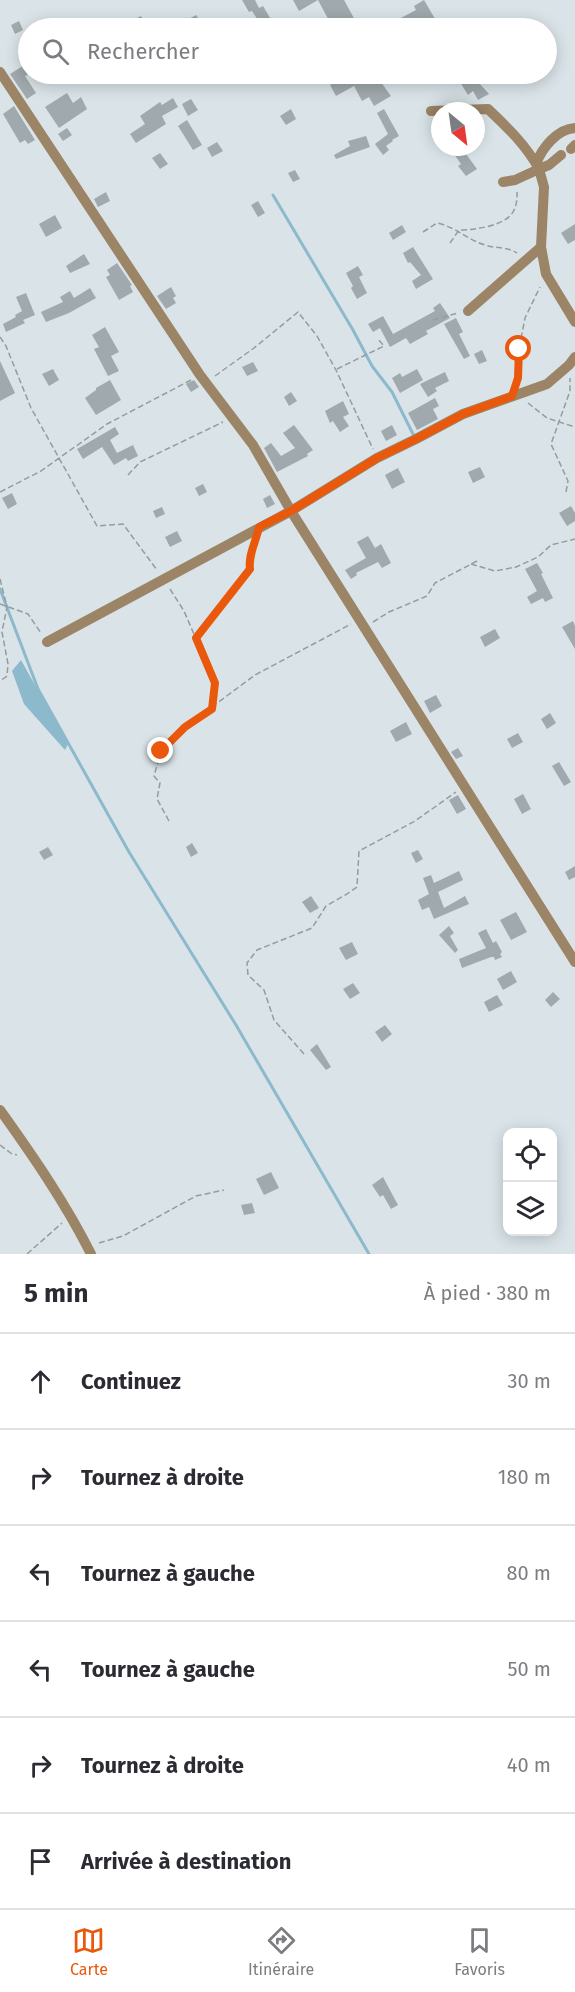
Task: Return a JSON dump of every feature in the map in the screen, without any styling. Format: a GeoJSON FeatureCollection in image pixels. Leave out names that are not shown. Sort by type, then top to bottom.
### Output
{"type":"FeatureCollection","features":[{"type":"Feature","properties":{"kind":"street"},"geometry":{"type":"LineString","coordinates":[[0,72],[203,378],[252,445],[291,511],[575,962]]}},
{"type":"Feature","properties":{"kind":"street"},"geometry":{"type":"LineString","coordinates":[[485,109],[488,109],[512,132],[537,167],[544,187],[541,247],[546,274],[575,321]]}},
{"type":"Feature","properties":{"kind":"street"},"geometry":{"type":"LineString","coordinates":[[537,167],[540,153],[552,139],[566,128],[575,128]]}},
{"type":"Feature","properties":{"kind":"street"},"geometry":{"type":"LineString","coordinates":[[503,182],[515,180],[537,167],[549,165],[561,155]]}},
{"type":"Feature","properties":{"kind":"street"},"geometry":{"type":"LineString","coordinates":[[468,311],[541,247]]}},
{"type":"Feature","properties":{"kind":"street"},"geometry":{"type":"LineString","coordinates":[[47,642],[291,511],[377,458],[463,414],[548,384],[572,361]]}},
{"type":"Feature","properties":{"kind":"street"},"geometry":{"type":"LineString","coordinates":[[0,1110],[29,1152],[90,1252]]}},
{"type":"Feature","properties":{"kind":"path"},"geometry":{"type":"LineString","coordinates":[[450,243],[459,231],[490,226],[508,217],[513,213],[517,202],[517,191]]}},
{"type":"Feature","properties":{"kind":"path"},"geometry":{"type":"LineString","coordinates":[[423,232],[438,223],[450,226],[484,245],[509,248],[528,260]]}},
{"type":"Feature","properties":{"kind":"path"},"geometry":{"type":"LineString","coordinates":[[546,274],[525,318],[514,395],[547,418],[575,427]]}},
{"type":"Feature","properties":{"kind":"path"},"geometry":{"type":"LineString","coordinates":[[433,320],[468,311]]}},
{"type":"Feature","properties":{"kind":"path"},"geometry":{"type":"LineString","coordinates":[[0,492],[41,471],[107,424],[203,378],[254,348],[298,312],[317,336],[336,370],[377,458]]}},
{"type":"Feature","properties":{"kind":"path"},"geometry":{"type":"LineString","coordinates":[[0,337],[6,346],[31,408],[97,526],[123,524],[164,579],[184,611],[215,683],[212,709]]}},
{"type":"Feature","properties":{"kind":"path"},"geometry":{"type":"LineString","coordinates":[[336,370],[384,346],[378,339]]}},
{"type":"Feature","properties":{"kind":"path"},"geometry":{"type":"LineString","coordinates":[[566,492],[568,481],[551,444],[570,391],[572,361]]}},
{"type":"Feature","properties":{"kind":"path"},"geometry":{"type":"LineString","coordinates":[[128,475],[140,462],[232,418]]}},
{"type":"Feature","properties":{"kind":"path"},"geometry":{"type":"LineString","coordinates":[[196,638],[250,569],[249,560],[257,540],[259,527]]}},
{"type":"Feature","properties":{"kind":"path"},"geometry":{"type":"LineString","coordinates":[[471,564],[495,571],[516,567],[538,557],[551,545],[575,538]]}},
{"type":"Feature","properties":{"kind":"path"},"geometry":{"type":"LineString","coordinates":[[169,821],[157,799],[160,783],[154,776],[161,751],[185,727],[255,675],[363,623],[427,596],[435,584],[477,561]]}},
{"type":"Feature","properties":{"kind":"path"},"geometry":{"type":"LineString","coordinates":[[0,579],[7,607],[2,632],[8,664],[7,676],[0,681]]}},
{"type":"Feature","properties":{"kind":"path"},"geometry":{"type":"LineString","coordinates":[[0,604],[28,614],[47,642]]}},
{"type":"Feature","properties":{"kind":"path"},"geometry":{"type":"LineString","coordinates":[[304,1054],[274,1020],[264,990],[248,975],[247,963],[257,950],[312,928],[326,906],[357,886],[358,851],[416,821],[465,786]]}},
{"type":"Feature","properties":{"kind":"path"},"geometry":{"type":"LineString","coordinates":[[0,1146],[12,1154],[29,1152]]}},
{"type":"Feature","properties":{"kind":"path"},"geometry":{"type":"LineString","coordinates":[[90,1252],[93,1244],[123,1236],[196,1196],[224,1190]]}},
{"type":"Feature","properties":{"kind":"path"},"geometry":{"type":"LineString","coordinates":[[27,1254],[57,1228],[68,1215]]}},
{"type":"Feature","properties":{"kind":"water"},"geometry":{"type":"Polygon","coordinates":[[[21,660],[68,744],[65,750],[24,704],[12,671],[21,660]]]}},
{"type":"Feature","properties":{"kind":"building"},"geometry":{"type":"Polygon","coordinates":[[[242,0],[255,0],[259,8],[263,6],[270,18],[257,18],[252,11],[249,12],[242,0]]]}},
{"type":"Feature","properties":{"kind":"building"},"geometry":{"type":"Polygon","coordinates":[[[293,0],[318,0],[299,11],[293,0]]]}},
{"type":"Feature","properties":{"kind":"building"},"geometry":{"type":"Polygon","coordinates":[[[318,0],[344,0],[354,18],[328,18],[318,0]]]}},
{"type":"Feature","properties":{"kind":"building"},"geometry":{"type":"Polygon","coordinates":[[[424,0],[434,18],[401,18],[416,10],[414,6],[424,0]]]}},
{"type":"Feature","properties":{"kind":"building"},"geometry":{"type":"Polygon","coordinates":[[[18,22],[18,32],[15,34],[11,25],[18,22]]]}},
{"type":"Feature","properties":{"kind":"building"},"geometry":{"type":"Polygon","coordinates":[[[18,69],[18,84],[30,84],[36,93],[27,99],[10,74],[18,69]]]}},
{"type":"Feature","properties":{"kind":"building"},"geometry":{"type":"Polygon","coordinates":[[[382,84],[391,96],[374,106],[369,97],[362,101],[354,86],[336,96],[330,85],[382,84]]]}},
{"type":"Feature","properties":{"kind":"building"},"geometry":{"type":"Polygon","coordinates":[[[461,84],[480,84],[489,94],[478,100],[473,91],[468,95],[461,84]]]}},
{"type":"Feature","properties":{"kind":"building"},"geometry":{"type":"Polygon","coordinates":[[[67,93],[73,103],[81,97],[87,109],[59,128],[45,107],[67,93]]]}},
{"type":"Feature","properties":{"kind":"building"},"geometry":{"type":"Polygon","coordinates":[[[173,98],[178,107],[162,116],[166,124],[136,143],[130,134],[145,124],[140,116],[160,102],[162,105],[173,98]]]}},
{"type":"Feature","properties":{"kind":"building"},"geometry":{"type":"Polygon","coordinates":[[[191,99],[198,110],[188,116],[182,104],[191,99]]]}},
{"type":"Feature","properties":{"kind":"building"},"geometry":{"type":"Polygon","coordinates":[[[14,106],[35,140],[28,144],[25,140],[20,143],[3,114],[14,106]]]}},
{"type":"Feature","properties":{"kind":"building"},"geometry":{"type":"Polygon","coordinates":[[[291,109],[296,119],[286,125],[280,116],[291,109]]]}},
{"type":"Feature","properties":{"kind":"building"},"geometry":{"type":"Polygon","coordinates":[[[384,109],[399,136],[386,146],[389,150],[383,155],[375,144],[388,134],[377,113],[384,109]]]}},
{"type":"Feature","properties":{"kind":"building"},"geometry":{"type":"Polygon","coordinates":[[[187,120],[202,145],[193,150],[178,126],[187,120]]]}},
{"type":"Feature","properties":{"kind":"building"},"geometry":{"type":"Polygon","coordinates":[[[67,128],[72,135],[63,141],[58,134],[67,128]]]}},
{"type":"Feature","properties":{"kind":"building"},"geometry":{"type":"Polygon","coordinates":[[[366,136],[370,147],[336,159],[334,155],[350,146],[348,141],[366,136]]]}},
{"type":"Feature","properties":{"kind":"building"},"geometry":{"type":"Polygon","coordinates":[[[217,142],[223,151],[212,157],[207,148],[217,142]]]}},
{"type":"Feature","properties":{"kind":"building"},"geometry":{"type":"Polygon","coordinates":[[[160,153],[168,164],[160,169],[152,158],[160,153]]]}},
{"type":"Feature","properties":{"kind":"building"},"geometry":{"type":"Polygon","coordinates":[[[455,156],[468,156],[477,169],[466,176],[458,166],[461,164],[455,156]]]}},
{"type":"Feature","properties":{"kind":"building"},"geometry":{"type":"Polygon","coordinates":[[[295,170],[300,179],[293,182],[288,173],[295,170]]]}},
{"type":"Feature","properties":{"kind":"building"},"geometry":{"type":"Polygon","coordinates":[[[106,192],[110,201],[98,207],[94,199],[106,192]]]}},
{"type":"Feature","properties":{"kind":"building"},"geometry":{"type":"Polygon","coordinates":[[[258,201],[265,213],[258,217],[251,205],[258,201]]]}},
{"type":"Feature","properties":{"kind":"building"},"geometry":{"type":"Polygon","coordinates":[[[55,215],[62,228],[46,237],[39,224],[55,215]]]}},
{"type":"Feature","properties":{"kind":"building"},"geometry":{"type":"Polygon","coordinates":[[[575,224],[575,240],[568,244],[561,233],[575,224]]]}},
{"type":"Feature","properties":{"kind":"building"},"geometry":{"type":"Polygon","coordinates":[[[402,225],[406,232],[393,240],[389,233],[402,225]]]}},
{"type":"Feature","properties":{"kind":"building"},"geometry":{"type":"Polygon","coordinates":[[[413,247],[433,279],[416,289],[412,281],[421,275],[410,262],[408,263],[403,253],[413,247]]]}},
{"type":"Feature","properties":{"kind":"building"},"geometry":{"type":"Polygon","coordinates":[[[84,254],[90,264],[70,273],[66,266],[84,254]]]}},
{"type":"Feature","properties":{"kind":"building"},"geometry":{"type":"Polygon","coordinates":[[[117,263],[132,285],[130,286],[133,292],[119,300],[106,277],[110,275],[107,270],[117,263]]]}},
{"type":"Feature","properties":{"kind":"building"},"geometry":{"type":"Polygon","coordinates":[[[358,266],[363,275],[359,277],[367,293],[357,299],[346,273],[358,266]]]}},
{"type":"Feature","properties":{"kind":"building"},"geometry":{"type":"Polygon","coordinates":[[[171,287],[176,296],[173,298],[176,303],[166,309],[157,296],[171,287]]]}},
{"type":"Feature","properties":{"kind":"building"},"geometry":{"type":"Polygon","coordinates":[[[90,288],[96,298],[69,313],[46,322],[41,312],[63,302],[60,297],[70,291],[74,298],[90,288]]]}},
{"type":"Feature","properties":{"kind":"building"},"geometry":{"type":"Polygon","coordinates":[[[26,293],[35,315],[23,320],[25,323],[6,332],[3,324],[22,311],[16,297],[26,293]]]}},
{"type":"Feature","properties":{"kind":"building"},"geometry":{"type":"Polygon","coordinates":[[[440,303],[450,318],[426,331],[428,334],[410,344],[406,338],[390,347],[380,328],[373,332],[368,324],[383,316],[393,334],[435,311],[433,308],[440,303]]]}},
{"type":"Feature","properties":{"kind":"building"},"geometry":{"type":"Polygon","coordinates":[[[456,318],[463,332],[459,334],[470,356],[464,359],[444,324],[456,318]]]}},
{"type":"Feature","properties":{"kind":"building"},"geometry":{"type":"Polygon","coordinates":[[[105,327],[119,352],[111,356],[119,371],[108,376],[94,349],[99,347],[92,335],[105,327]]]}},
{"type":"Feature","properties":{"kind":"building"},"geometry":{"type":"Polygon","coordinates":[[[482,350],[487,361],[479,364],[474,354],[482,350]]]}},
{"type":"Feature","properties":{"kind":"building"},"geometry":{"type":"Polygon","coordinates":[[[0,361],[15,393],[0,401],[0,361]]]}},
{"type":"Feature","properties":{"kind":"building"},"geometry":{"type":"Polygon","coordinates":[[[253,362],[258,371],[247,376],[242,367],[253,362]]]}},
{"type":"Feature","properties":{"kind":"building"},"geometry":{"type":"Polygon","coordinates":[[[53,369],[59,380],[49,386],[42,374],[53,369]]]}},
{"type":"Feature","properties":{"kind":"building"},"geometry":{"type":"Polygon","coordinates":[[[417,369],[423,380],[400,393],[392,378],[400,373],[402,377],[417,369]]]}},
{"type":"Feature","properties":{"kind":"building"},"geometry":{"type":"Polygon","coordinates":[[[445,372],[449,381],[435,388],[437,391],[428,397],[420,384],[445,372]]]}},
{"type":"Feature","properties":{"kind":"building"},"geometry":{"type":"Polygon","coordinates":[[[110,380],[121,400],[96,415],[85,398],[110,380]]]}},
{"type":"Feature","properties":{"kind":"building"},"geometry":{"type":"Polygon","coordinates":[[[194,380],[199,387],[191,392],[186,384],[194,380]]]}},
{"type":"Feature","properties":{"kind":"building"},"geometry":{"type":"Polygon","coordinates":[[[291,392],[297,401],[289,406],[284,397],[291,392]]]}},
{"type":"Feature","properties":{"kind":"building"},"geometry":{"type":"Polygon","coordinates":[[[435,398],[439,406],[433,409],[438,419],[417,430],[408,413],[435,398]]]}},
{"type":"Feature","properties":{"kind":"building"},"geometry":{"type":"Polygon","coordinates":[[[343,401],[349,414],[343,417],[349,426],[340,432],[333,421],[330,423],[325,411],[343,401]]]}},
{"type":"Feature","properties":{"kind":"building"},"geometry":{"type":"Polygon","coordinates":[[[294,425],[313,450],[307,454],[308,456],[277,472],[264,448],[271,443],[281,456],[295,448],[283,433],[294,425]]]}},
{"type":"Feature","properties":{"kind":"building"},"geometry":{"type":"Polygon","coordinates":[[[392,425],[397,435],[386,441],[381,431],[392,425]]]}},
{"type":"Feature","properties":{"kind":"building"},"geometry":{"type":"Polygon","coordinates":[[[115,427],[119,434],[110,440],[117,453],[133,445],[138,456],[128,461],[126,458],[114,465],[102,447],[83,459],[77,449],[115,427]]]}},
{"type":"Feature","properties":{"kind":"building"},"geometry":{"type":"Polygon","coordinates":[[[480,467],[485,477],[473,483],[468,472],[480,467]]]}},
{"type":"Feature","properties":{"kind":"building"},"geometry":{"type":"Polygon","coordinates":[[[398,468],[405,482],[392,489],[385,475],[398,468]]]}},
{"type":"Feature","properties":{"kind":"building"},"geometry":{"type":"Polygon","coordinates":[[[203,484],[207,492],[199,496],[195,488],[203,484]]]}},
{"type":"Feature","properties":{"kind":"building"},"geometry":{"type":"Polygon","coordinates":[[[12,493],[17,504],[8,509],[2,498],[12,493]]]}},
{"type":"Feature","properties":{"kind":"building"},"geometry":{"type":"Polygon","coordinates":[[[270,495],[275,504],[267,508],[263,499],[270,495]]]}},
{"type":"Feature","properties":{"kind":"building"},"geometry":{"type":"Polygon","coordinates":[[[571,506],[575,513],[575,521],[567,526],[559,513],[571,506]]]}},
{"type":"Feature","properties":{"kind":"building"},"geometry":{"type":"Polygon","coordinates":[[[162,507],[165,514],[156,518],[153,511],[162,507]]]}},
{"type":"Feature","properties":{"kind":"building"},"geometry":{"type":"Polygon","coordinates":[[[177,531],[182,541],[170,547],[165,537],[177,531]]]}},
{"type":"Feature","properties":{"kind":"building"},"geometry":{"type":"Polygon","coordinates":[[[368,536],[375,548],[381,544],[391,563],[382,568],[378,562],[356,573],[357,575],[351,579],[345,570],[366,558],[357,542],[368,536]]]}},
{"type":"Feature","properties":{"kind":"building"},"geometry":{"type":"Polygon","coordinates":[[[537,563],[553,598],[545,602],[543,598],[531,604],[527,597],[537,591],[525,569],[537,563]]]}},
{"type":"Feature","properties":{"kind":"building"},"geometry":{"type":"Polygon","coordinates":[[[573,621],[575,626],[575,649],[562,627],[573,621]]]}},
{"type":"Feature","properties":{"kind":"building"},"geometry":{"type":"Polygon","coordinates":[[[495,629],[500,638],[485,647],[480,637],[495,629]]]}},
{"type":"Feature","properties":{"kind":"building"},"geometry":{"type":"Polygon","coordinates":[[[436,695],[442,706],[430,713],[424,701],[436,695]]]}},
{"type":"Feature","properties":{"kind":"building"},"geometry":{"type":"Polygon","coordinates":[[[550,713],[556,723],[547,729],[541,719],[550,713]]]}},
{"type":"Feature","properties":{"kind":"building"},"geometry":{"type":"Polygon","coordinates":[[[406,722],[412,734],[396,742],[390,731],[406,722]]]}},
{"type":"Feature","properties":{"kind":"building"},"geometry":{"type":"Polygon","coordinates":[[[518,733],[523,742],[512,748],[507,739],[518,733]]]}},
{"type":"Feature","properties":{"kind":"building"},"geometry":{"type":"Polygon","coordinates":[[[458,748],[463,756],[456,759],[451,752],[458,748]]]}},
{"type":"Feature","properties":{"kind":"building"},"geometry":{"type":"Polygon","coordinates":[[[559,762],[571,782],[564,786],[552,766],[559,762]]]}},
{"type":"Feature","properties":{"kind":"building"},"geometry":{"type":"Polygon","coordinates":[[[523,794],[531,809],[522,814],[514,799],[523,794]]]}},
{"type":"Feature","properties":{"kind":"building"},"geometry":{"type":"Polygon","coordinates":[[[458,795],[466,809],[457,814],[449,800],[458,795]]]}},
{"type":"Feature","properties":{"kind":"building"},"geometry":{"type":"Polygon","coordinates":[[[192,843],[198,853],[191,857],[186,847],[192,843]]]}},
{"type":"Feature","properties":{"kind":"building"},"geometry":{"type":"Polygon","coordinates":[[[48,847],[53,855],[44,860],[39,852],[48,847]]]}},
{"type":"Feature","properties":{"kind":"building"},"geometry":{"type":"Polygon","coordinates":[[[418,850],[423,859],[416,863],[411,853],[418,850]]]}},
{"type":"Feature","properties":{"kind":"building"},"geometry":{"type":"Polygon","coordinates":[[[575,866],[575,877],[569,880],[565,872],[575,866]]]}},
{"type":"Feature","properties":{"kind":"building"},"geometry":{"type":"Polygon","coordinates":[[[459,871],[463,880],[438,892],[444,908],[465,896],[469,904],[434,919],[429,907],[422,910],[418,900],[429,894],[423,878],[431,875],[434,883],[459,871]]]}},
{"type":"Feature","properties":{"kind":"building"},"geometry":{"type":"Polygon","coordinates":[[[311,896],[319,908],[310,913],[302,902],[311,896]]]}},
{"type":"Feature","properties":{"kind":"building"},"geometry":{"type":"Polygon","coordinates":[[[516,912],[527,932],[511,940],[500,920],[516,912]]]}},
{"type":"Feature","properties":{"kind":"building"},"geometry":{"type":"Polygon","coordinates":[[[449,926],[454,933],[450,936],[458,950],[455,953],[439,935],[449,926]]]}},
{"type":"Feature","properties":{"kind":"building"},"geometry":{"type":"Polygon","coordinates":[[[486,929],[493,943],[496,941],[502,957],[495,960],[491,957],[462,968],[459,959],[486,948],[478,933],[486,929]]]}},
{"type":"Feature","properties":{"kind":"building"},"geometry":{"type":"Polygon","coordinates":[[[352,942],[358,954],[346,960],[339,948],[352,942]]]}},
{"type":"Feature","properties":{"kind":"building"},"geometry":{"type":"Polygon","coordinates":[[[511,971],[517,982],[503,990],[497,979],[511,971]]]}},
{"type":"Feature","properties":{"kind":"building"},"geometry":{"type":"Polygon","coordinates":[[[353,983],[360,993],[350,999],[343,989],[353,983]]]}},
{"type":"Feature","properties":{"kind":"building"},"geometry":{"type":"Polygon","coordinates":[[[553,992],[560,999],[551,1007],[545,1000],[553,992]]]}},
{"type":"Feature","properties":{"kind":"building"},"geometry":{"type":"Polygon","coordinates":[[[497,995],[503,1005],[489,1012],[484,1002],[497,995]]]}},
{"type":"Feature","properties":{"kind":"building"},"geometry":{"type":"Polygon","coordinates":[[[385,1025],[392,1034],[382,1042],[375,1032],[385,1025]]]}},
{"type":"Feature","properties":{"kind":"building"},"geometry":{"type":"Polygon","coordinates":[[[317,1044],[331,1067],[326,1070],[310,1050],[317,1044]]]}},
{"type":"Feature","properties":{"kind":"building"},"geometry":{"type":"Polygon","coordinates":[[[271,1172],[279,1188],[264,1195],[256,1179],[271,1172]]]}},
{"type":"Feature","properties":{"kind":"building"},"geometry":{"type":"Polygon","coordinates":[[[383,1177],[398,1205],[391,1209],[383,1195],[380,1197],[372,1185],[383,1177]]]}},
{"type":"Feature","properties":{"kind":"building"},"geometry":{"type":"Polygon","coordinates":[[[252,1203],[255,1213],[244,1215],[241,1205],[252,1203]]]}},
{"type":"Feature","properties":{"kind":"waterway"},"geometry":{"type":"LineString","coordinates":[[273,195],[372,366],[392,392],[414,436]]}},
{"type":"Feature","properties":{"kind":"waterway"},"geometry":{"type":"LineString","coordinates":[[0,589],[38,689],[129,852],[236,1025],[369,1254]]}},
{"type":"Feature","properties":{"kind":"route"},"geometry":{"type":"LineString","coordinates":[[161,751],[185,727],[212,709],[215,683],[196,638],[250,569],[249,560],[257,540],[259,527],[291,511],[377,458],[463,414],[512,396],[518,378],[519,349]]}}]}
